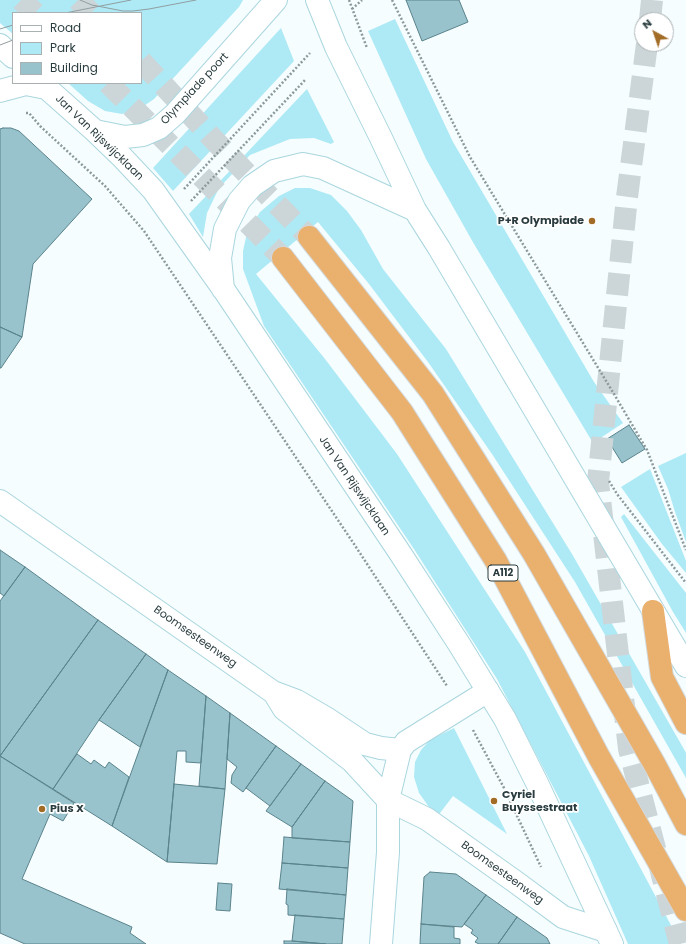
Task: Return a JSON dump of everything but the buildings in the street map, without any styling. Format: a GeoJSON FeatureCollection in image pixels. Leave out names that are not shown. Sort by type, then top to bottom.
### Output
{"type":"FeatureCollection","features":[{"type":"Feature","properties":{"kind":"highway"},"geometry":{"type":"LineString","coordinates":[[309,236],[433,394],[534,554],[655,765],[686,824]]}},
{"type":"Feature","properties":{"kind":"highway","name":"A112"},"geometry":{"type":"LineString","coordinates":[[283,258],[402,412],[496,561],[599,756],[686,910]]}},
{"type":"Feature","properties":{"kind":"highway"},"geometry":{"type":"LineString","coordinates":[[653,611],[662,677],[686,723]]}},
{"type":"Feature","properties":{"kind":"main road","name":"Olympiade poort"},"geometry":{"type":"LineString","coordinates":[[95,131],[125,137],[143,135],[159,128],[175,114],[276,0]]}},
{"type":"Feature","properties":{"kind":"main road"},"geometry":{"type":"LineString","coordinates":[[317,0],[329,32],[415,210],[439,248],[686,666]]}},
{"type":"Feature","properties":{"kind":"main road"},"geometry":{"type":"LineString","coordinates":[[0,45],[12,56]]}},
{"type":"Feature","properties":{"kind":"main road"},"geometry":{"type":"LineString","coordinates":[[0,91],[26,84],[44,86]]}},
{"type":"Feature","properties":{"kind":"main road","name":"Jan Van Rijswijcklaan"},"geometry":{"type":"LineString","coordinates":[[44,86],[95,131],[153,190],[224,290],[434,605],[505,719],[609,937]]}},
{"type":"Feature","properties":{"kind":"main road"},"geometry":{"type":"LineString","coordinates":[[224,290],[220,258],[225,229],[239,201],[252,186],[274,172],[303,164],[323,168],[415,210]]}},
{"type":"Feature","properties":{"kind":"main road","name":"Boomsesteenweg"},"geometry":{"type":"LineString","coordinates":[[0,501],[273,692],[296,701],[326,718],[365,744],[381,748],[400,750]]}},
{"type":"Feature","properties":{"kind":"main road"},"geometry":{"type":"LineString","coordinates":[[381,944],[388,852],[388,800],[400,750],[406,742],[488,691]]}},
{"type":"Feature","properties":{"kind":"main road"},"geometry":{"type":"LineString","coordinates":[[273,692],[284,709],[352,761],[388,800]]}},
{"type":"Feature","properties":{"kind":"main road","name":"Boomsesteenweg"},"geometry":{"type":"LineString","coordinates":[[388,800],[427,819],[563,917],[609,937]]}},
{"type":"Feature","properties":{"kind":"path"},"geometry":{"type":"LineString","coordinates":[[349,0],[370,54]]}},
{"type":"Feature","properties":{"kind":"path"},"geometry":{"type":"LineString","coordinates":[[144,231],[329,32],[352,8],[362,0]]}},
{"type":"Feature","properties":{"kind":"path"},"geometry":{"type":"LineString","coordinates":[[392,0],[470,157],[647,450],[686,550]]}},
{"type":"Feature","properties":{"kind":"path"},"geometry":{"type":"LineString","coordinates":[[191,202],[306,79]]}},
{"type":"Feature","properties":{"kind":"path"},"geometry":{"type":"LineString","coordinates":[[22,112],[29,113],[40,126],[105,186],[144,231],[354,544]]}},
{"type":"Feature","properties":{"kind":"path"},"geometry":{"type":"LineString","coordinates":[[607,477],[617,494],[686,583]]}},
{"type":"Feature","properties":{"kind":"green space"},"geometry":{"type":"Polygon","coordinates":[[[0,0],[243,0],[239,7],[154,99],[141,108],[122,114],[105,111],[88,101],[69,84],[142,84],[142,12],[12,12],[12,33],[0,23],[0,0]]]}},
{"type":"Feature","properties":{"kind":"green space"},"geometry":{"type":"Polygon","coordinates":[[[395,19],[453,142],[594,382],[623,423],[593,443],[474,244],[426,159],[368,31],[395,19]]]}},
{"type":"Feature","properties":{"kind":"green space"},"geometry":{"type":"Polygon","coordinates":[[[281,28],[294,61],[173,191],[153,168],[281,28]]]}},
{"type":"Feature","properties":{"kind":"green space"},"geometry":{"type":"Polygon","coordinates":[[[307,89],[334,142],[331,144],[314,138],[290,139],[250,155],[219,188],[207,213],[203,237],[189,214],[307,89]]]}},
{"type":"Feature","properties":{"kind":"green space"},"geometry":{"type":"Polygon","coordinates":[[[295,188],[310,188],[331,195],[347,211],[361,230],[383,269],[446,349],[572,554],[685,751],[686,778],[575,582],[492,454],[428,362],[369,284],[318,222],[256,274],[325,359],[397,454],[525,652],[681,944],[628,944],[589,856],[497,679],[414,549],[264,326],[243,269],[243,251],[247,233],[260,212],[279,196],[295,188]]]}},
{"type":"Feature","properties":{"kind":"green space"},"geometry":{"type":"Polygon","coordinates":[[[686,453],[686,542],[668,489],[658,466],[686,453]]]}},
{"type":"Feature","properties":{"kind":"green space"},"geometry":{"type":"Polygon","coordinates":[[[650,469],[686,561],[686,573],[662,544],[621,487],[650,469]]]}},
{"type":"Feature","properties":{"kind":"green space"},"geometry":{"type":"Polygon","coordinates":[[[624,514],[686,593],[686,633],[621,517],[624,514]]]}},
{"type":"Feature","properties":{"kind":"green space"},"geometry":{"type":"Polygon","coordinates":[[[454,728],[507,834],[453,796],[440,813],[437,813],[429,807],[419,793],[414,777],[415,762],[421,750],[430,740],[454,728]]]}},
{"type":"Feature","properties":{"kind":"tunnel"},"geometry":{"type":"LineString","coordinates":[[21,0],[34,12]]}},
{"type":"Feature","properties":{"kind":"tunnel"},"geometry":{"type":"LineString","coordinates":[[78,0],[90,12]]}},
{"type":"Feature","properties":{"kind":"tunnel"},"geometry":{"type":"LineString","coordinates":[[651,12],[652,0]]}},
{"type":"Feature","properties":{"kind":"tunnel"},"geometry":{"type":"LineString","coordinates":[[646,52],[627,197],[598,482],[629,749],[680,944]]}},
{"type":"Feature","properties":{"kind":"tunnel"},"geometry":{"type":"LineString","coordinates":[[142,62],[216,142],[309,237]]}},
{"type":"Feature","properties":{"kind":"tunnel"},"geometry":{"type":"LineString","coordinates":[[109,84],[283,258]]}},
{"type":"Feature","properties":{"kind":"tram line"},"geometry":{"type":"LineString","coordinates":[[80,0],[92,5],[123,11],[149,9],[196,0]]}},
{"type":"Feature","properties":{"kind":"tram line"},"geometry":{"type":"LineString","coordinates":[[70,12],[131,0]]}},
{"type":"Feature","properties":{"kind":"tram line"},"geometry":{"type":"LineString","coordinates":[[0,29],[12,25]]}},
{"type":"Feature","properties":{"kind":"tram line"},"geometry":{"type":"LineString","coordinates":[[0,45],[12,40]]}},
{"type":"Feature","properties":{"kind":"place","name":"P+R Olympiade"},"geometry":{"type":"Point","coordinates":[592,221]}},
{"type":"Feature","properties":{"kind":"place","name":"Cyriel Buyssestraat"},"geometry":{"type":"Point","coordinates":[494,801]}},
{"type":"Feature","properties":{"kind":"place","name":"Pius X"},"geometry":{"type":"Point","coordinates":[42,809]}}]}
